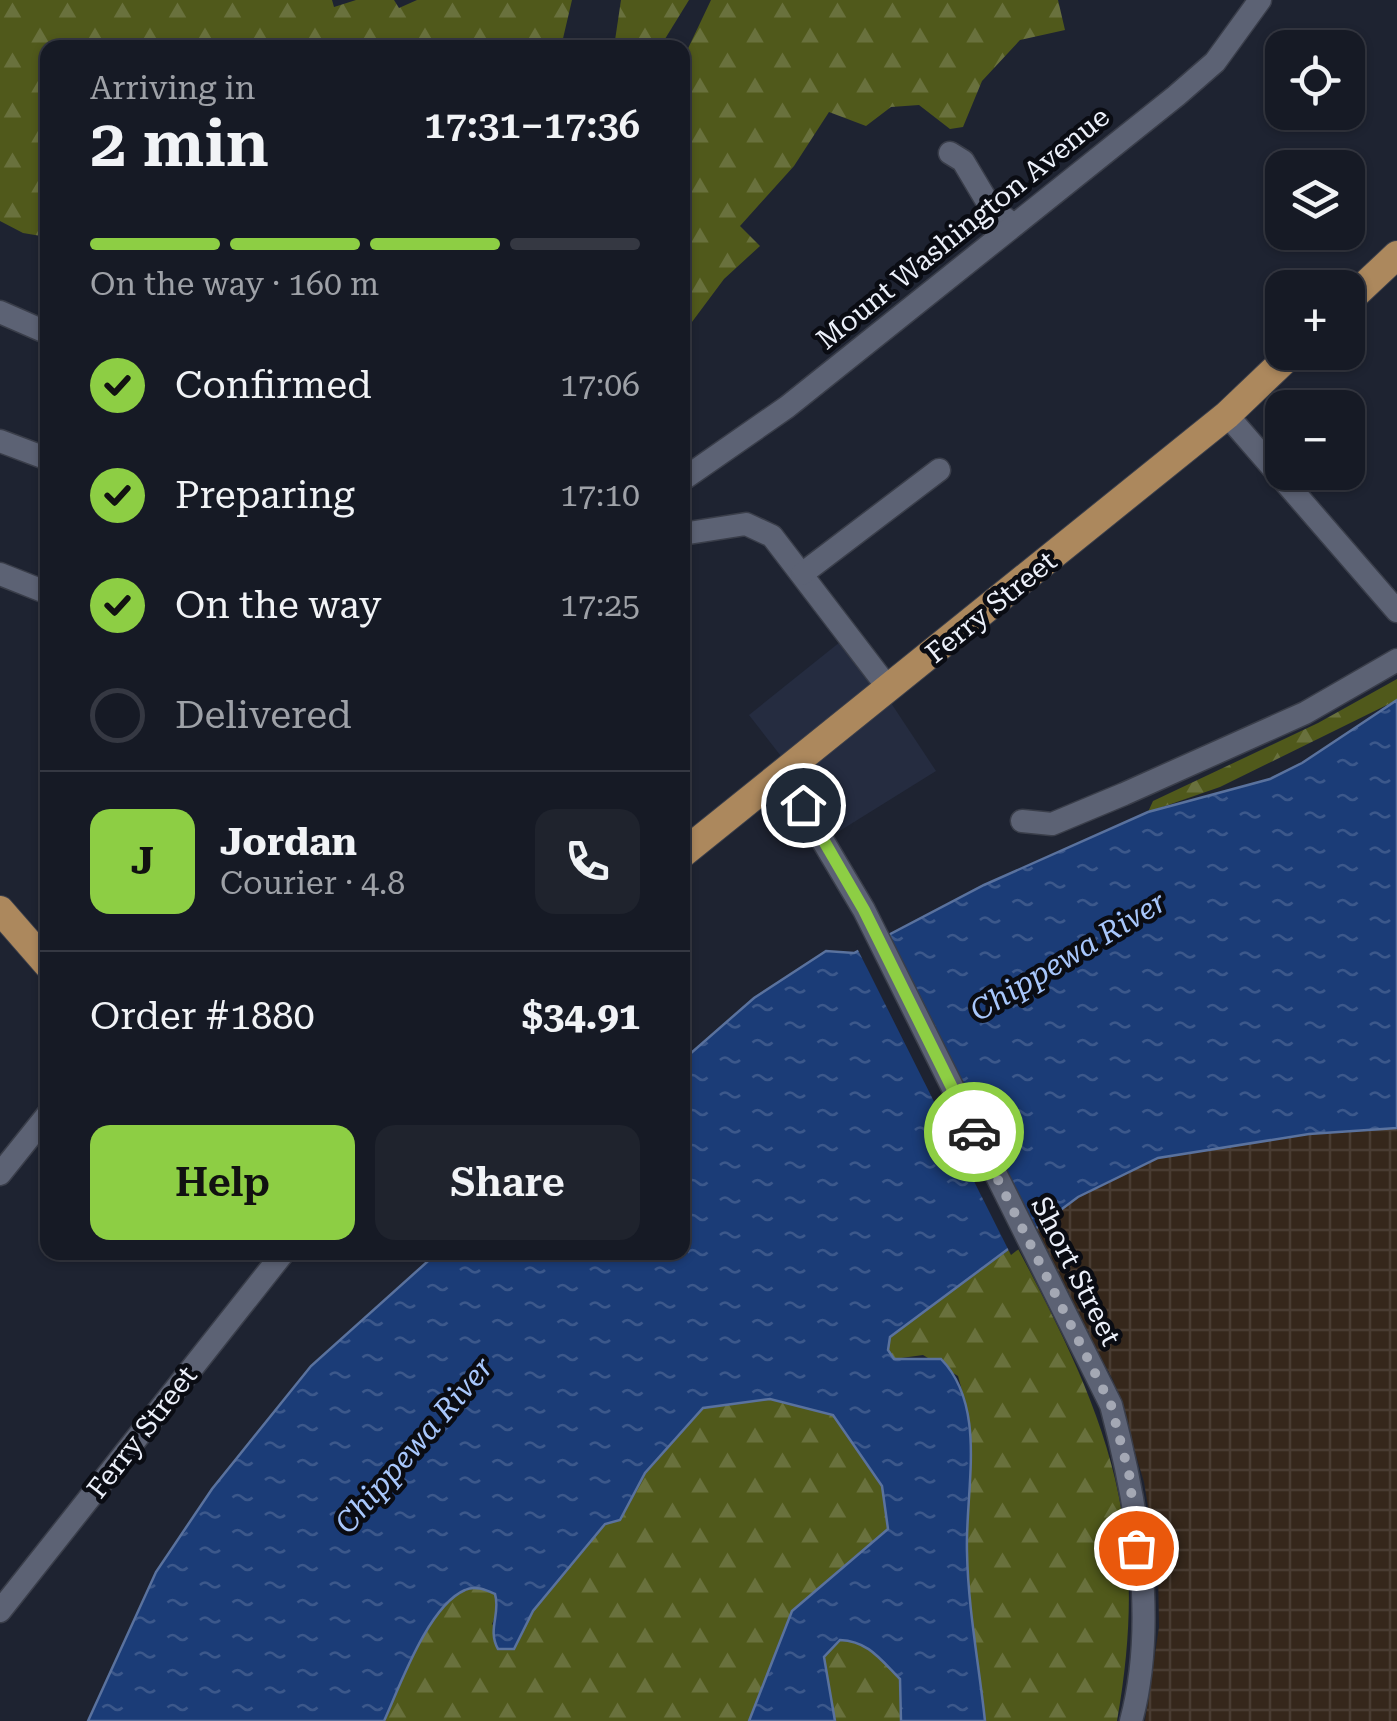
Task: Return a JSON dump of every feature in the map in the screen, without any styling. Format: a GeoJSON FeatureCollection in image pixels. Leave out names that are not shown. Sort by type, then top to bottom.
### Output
{"type":"FeatureCollection","features":[{"type":"Feature","properties":{"kind":"main road"},"geometry":{"type":"LineString","coordinates":[[1365,286],[1397,255]]}},
{"type":"Feature","properties":{"kind":"main road","name":"Ferry Street"},"geometry":{"type":"LineString","coordinates":[[690,848],[1227,414],[1274,370]]}},
{"type":"Feature","properties":{"kind":"main road"},"geometry":{"type":"LineString","coordinates":[[0,910],[40,956]]}},
{"type":"Feature","properties":{"kind":"street","name":"Mount Washington Avenue"},"geometry":{"type":"LineString","coordinates":[[690,474],[787,407],[1197,78],[1260,0]]}},
{"type":"Feature","properties":{"kind":"street"},"geometry":{"type":"LineString","coordinates":[[950,153],[963,161],[991,208],[1014,225]]}},
{"type":"Feature","properties":{"kind":"street"},"geometry":{"type":"LineString","coordinates":[[0,312],[40,330]]}},
{"type":"Feature","properties":{"kind":"street"},"geometry":{"type":"LineString","coordinates":[[1227,414],[1397,611]]}},
{"type":"Feature","properties":{"kind":"street"},"geometry":{"type":"LineString","coordinates":[[0,441],[40,456]]}},
{"type":"Feature","properties":{"kind":"street"},"geometry":{"type":"LineString","coordinates":[[802,574],[939,470]]}},
{"type":"Feature","properties":{"kind":"street"},"geometry":{"type":"LineString","coordinates":[[690,533],[738,524],[766,532],[889,689]]}},
{"type":"Feature","properties":{"kind":"street"},"geometry":{"type":"LineString","coordinates":[[0,574],[40,591]]}},
{"type":"Feature","properties":{"kind":"street"},"geometry":{"type":"LineString","coordinates":[[1022,820],[1052,824],[1174,773],[1305,713],[1397,660]]}},
{"type":"Feature","properties":{"kind":"street","name":"Short Street"},"geometry":{"type":"LineString","coordinates":[[783,774],[864,910],[1111,1405],[1130,1478],[1142,1618],[1141,1666],[1131,1721]]}},
{"type":"Feature","properties":{"kind":"street"},"geometry":{"type":"LineString","coordinates":[[0,1174],[40,1124]]}},
{"type":"Feature","properties":{"kind":"street","name":"Ferry Street"},"geometry":{"type":"LineString","coordinates":[[0,1611],[278,1260]]}},
{"type":"Feature","properties":{"kind":"shaded area"},"geometry":{"type":"Polygon","coordinates":[[[845,638],[876,682],[784,760],[749,715],[845,638]]]}},
{"type":"Feature","properties":{"kind":"shaded area"},"geometry":{"type":"Polygon","coordinates":[[[889,700],[936,771],[838,832],[811,786],[812,767],[889,700]]]}},
{"type":"Feature","properties":{"kind":"shaded area"},"geometry":{"type":"Polygon","coordinates":[[[1397,1128],[1397,1721],[1145,1721],[1159,1627],[1158,1568],[1144,1482],[1113,1380],[1033,1232],[1078,1197],[1158,1158],[1309,1134],[1397,1128]]]}},
{"type":"Feature","properties":{"kind":"green space"},"geometry":{"type":"Polygon","coordinates":[[[0,0],[332,0],[334,7],[356,0],[394,0],[399,8],[417,0],[572,0],[563,40],[40,40],[40,236],[23,233],[0,221],[0,0]]]}},
{"type":"Feature","properties":{"kind":"green space"},"geometry":{"type":"Polygon","coordinates":[[[621,0],[689,0],[664,40],[615,40],[621,0]]]}},
{"type":"Feature","properties":{"kind":"green space"},"geometry":{"type":"Polygon","coordinates":[[[711,0],[1058,0],[1065,30],[1020,40],[982,81],[963,127],[950,129],[919,105],[891,107],[866,126],[829,112],[794,166],[740,226],[760,246],[724,279],[690,325],[690,44],[711,0]]]}},
{"type":"Feature","properties":{"kind":"green space"},"geometry":{"type":"Polygon","coordinates":[[[1397,679],[1397,700],[1220,787],[1148,812],[1153,801],[1318,723],[1397,679]]]}},
{"type":"Feature","properties":{"kind":"green space"},"geometry":{"type":"Polygon","coordinates":[[[1016,1245],[1075,1364],[1114,1473],[1129,1588],[1117,1721],[985,1721],[968,1573],[967,1420],[958,1376],[923,1355],[894,1359],[888,1350],[890,1337],[900,1327],[1016,1245]]]}},
{"type":"Feature","properties":{"kind":"green space"},"geometry":{"type":"Polygon","coordinates":[[[770,1399],[833,1415],[882,1486],[888,1529],[792,1611],[749,1721],[384,1721],[417,1648],[452,1599],[473,1588],[495,1594],[499,1607],[492,1624],[515,1648],[533,1611],[605,1524],[620,1520],[645,1473],[703,1407],[770,1399]]]}},
{"type":"Feature","properties":{"kind":"green space"},"geometry":{"type":"Polygon","coordinates":[[[840,1640],[866,1648],[900,1679],[901,1721],[835,1721],[824,1657],[840,1640]]]}},
{"type":"Feature","properties":{"kind":"water","name":"Chippewa River"},"geometry":{"type":"Polygon","coordinates":[[[1397,700],[1397,1128],[1309,1134],[1158,1158],[1078,1197],[890,1337],[888,1350],[894,1359],[941,1359],[956,1379],[965,1401],[971,1450],[968,1573],[985,1721],[901,1721],[900,1679],[866,1648],[840,1640],[824,1657],[835,1721],[749,1721],[792,1611],[888,1529],[882,1486],[833,1415],[770,1399],[703,1408],[645,1473],[620,1520],[605,1524],[533,1611],[514,1649],[498,1649],[495,1642],[495,1594],[473,1588],[452,1599],[427,1629],[384,1721],[88,1721],[156,1572],[212,1489],[311,1366],[429,1260],[690,1260],[690,1054],[754,998],[826,951],[854,953],[984,885],[1148,812],[1270,779],[1302,763],[1397,700]]]}},
{"type":"Feature","properties":{"kind":"pier"},"geometry":{"type":"Polygon","coordinates":[[[886,932],[1037,1235],[1011,1255],[856,946],[886,932]]]}},
{"type":"Feature","properties":{"kind":"way so far"},"geometry":{"type":"LineString","coordinates":[[974,1132],[1111,1405],[1130,1478],[1136,1548]]}},
{"type":"Feature","properties":{"kind":"route"},"geometry":{"type":"LineString","coordinates":[[803,805],[864,910],[974,1132]]}}]}
